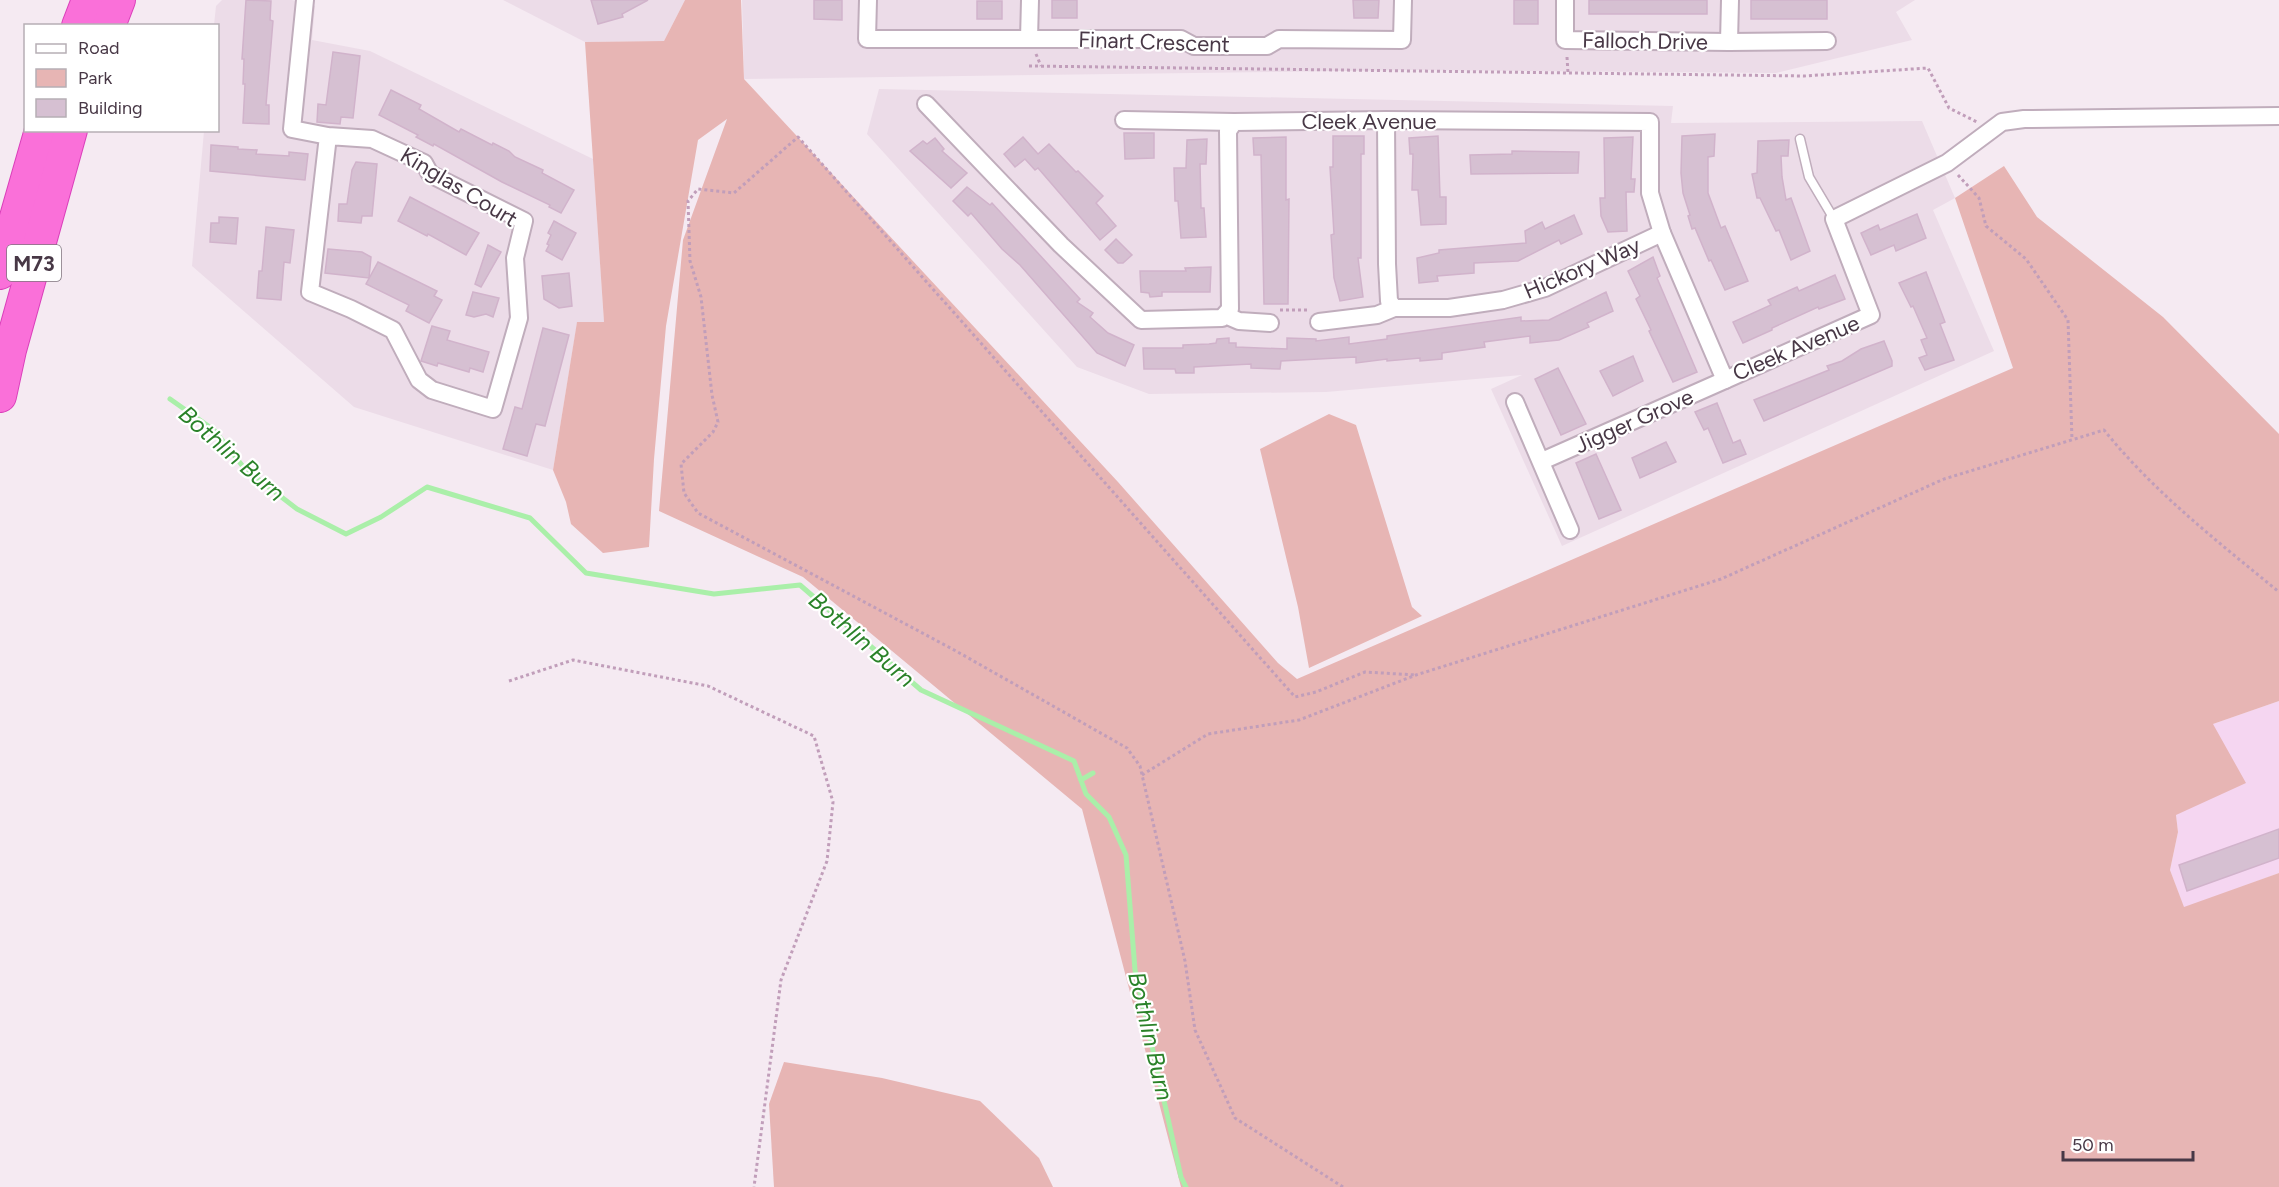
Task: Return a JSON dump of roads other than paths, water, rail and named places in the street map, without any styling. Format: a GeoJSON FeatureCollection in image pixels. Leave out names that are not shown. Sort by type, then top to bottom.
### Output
{"type":"FeatureCollection","features":[{"type":"Feature","properties":{"kind":"highway"},"geometry":{"type":"LineString","coordinates":[[79,24],[88,0]]}},
{"type":"Feature","properties":{"kind":"highway"},"geometry":{"type":"LineString","coordinates":[[110,24],[119,0]]}},
{"type":"Feature","properties":{"kind":"highway","name":"M73"},"geometry":{"type":"LineString","coordinates":[[0,273],[40,132]]}},
{"type":"Feature","properties":{"kind":"highway","name":"M73"},"geometry":{"type":"LineString","coordinates":[[0,396],[10,350],[70,132]]}},
{"type":"Feature","properties":{"kind":"street","name":"Kinglas Court"},"geometry":{"type":"LineString","coordinates":[[305,0],[292,129],[328,136],[372,139],[424,163],[430,174],[524,221],[515,258],[519,318],[493,409],[432,390],[419,380],[393,330],[310,292],[328,136]]}},
{"type":"Feature","properties":{"kind":"street","name":"Finart Crescent"},"geometry":{"type":"LineString","coordinates":[[868,0],[867,39],[1181,39],[1194,46],[1267,46],[1279,39],[1402,40],[1403,0]]}},
{"type":"Feature","properties":{"kind":"street"},"geometry":{"type":"LineString","coordinates":[[1029,39],[1030,0]]}},
{"type":"Feature","properties":{"kind":"street","name":"Falloch Drive"},"geometry":{"type":"LineString","coordinates":[[1565,0],[1565,40],[1827,41]]}},
{"type":"Feature","properties":{"kind":"street","name":"Falloch Drive"},"geometry":{"type":"LineString","coordinates":[[1729,42],[1730,0]]}},
{"type":"Feature","properties":{"kind":"street"},"geometry":{"type":"LineString","coordinates":[[926,104],[1061,245],[1141,320],[1222,318],[1230,309],[1228,130],[1234,122]]}},
{"type":"Feature","properties":{"kind":"street"},"geometry":{"type":"LineString","coordinates":[[1834,219],[1947,163],[2002,122],[2024,119],[2279,116]]}},
{"type":"Feature","properties":{"kind":"street","name":"Cleek Avenue"},"geometry":{"type":"LineString","coordinates":[[1124,120],[1650,122],[1650,193],[1662,233],[1725,380],[1871,315],[1834,219]]}},
{"type":"Feature","properties":{"kind":"street"},"geometry":{"type":"LineString","coordinates":[[1386,120],[1387,264],[1389,301],[1394,308]]}},
{"type":"Feature","properties":{"kind":"street","name":"Hickory Way"},"geometry":{"type":"LineString","coordinates":[[1318,322],[1377,315],[1394,308],[1449,308],[1503,300],[1545,288],[1662,233]]}},
{"type":"Feature","properties":{"kind":"street"},"geometry":{"type":"LineString","coordinates":[[1225,315],[1239,321],[1270,323]]}},
{"type":"Feature","properties":{"kind":"street","name":"Jigger Grove"},"geometry":{"type":"LineString","coordinates":[[1542,461],[1725,380]]}},
{"type":"Feature","properties":{"kind":"street"},"geometry":{"type":"LineString","coordinates":[[1515,402],[1570,530]]}},
{"type":"Feature","properties":{"kind":"lane"},"geometry":{"type":"LineString","coordinates":[[1800,139],[1809,177],[1834,219]]}},
{"type":"Feature","properties":{"kind":"waterway","name":"Bothlin Burn"},"geometry":{"type":"LineString","coordinates":[[170,399],[214,430],[245,469],[297,509],[346,534],[381,517],[427,487],[530,518],[586,573],[714,594],[800,585],[921,690],[1074,761],[1086,794],[1109,817],[1126,855],[1135,970],[1181,1177],[1186,1187]]}},
{"type":"Feature","properties":{"kind":"waterway"},"geometry":{"type":"LineString","coordinates":[[1081,780],[1093,773]]}}]}
